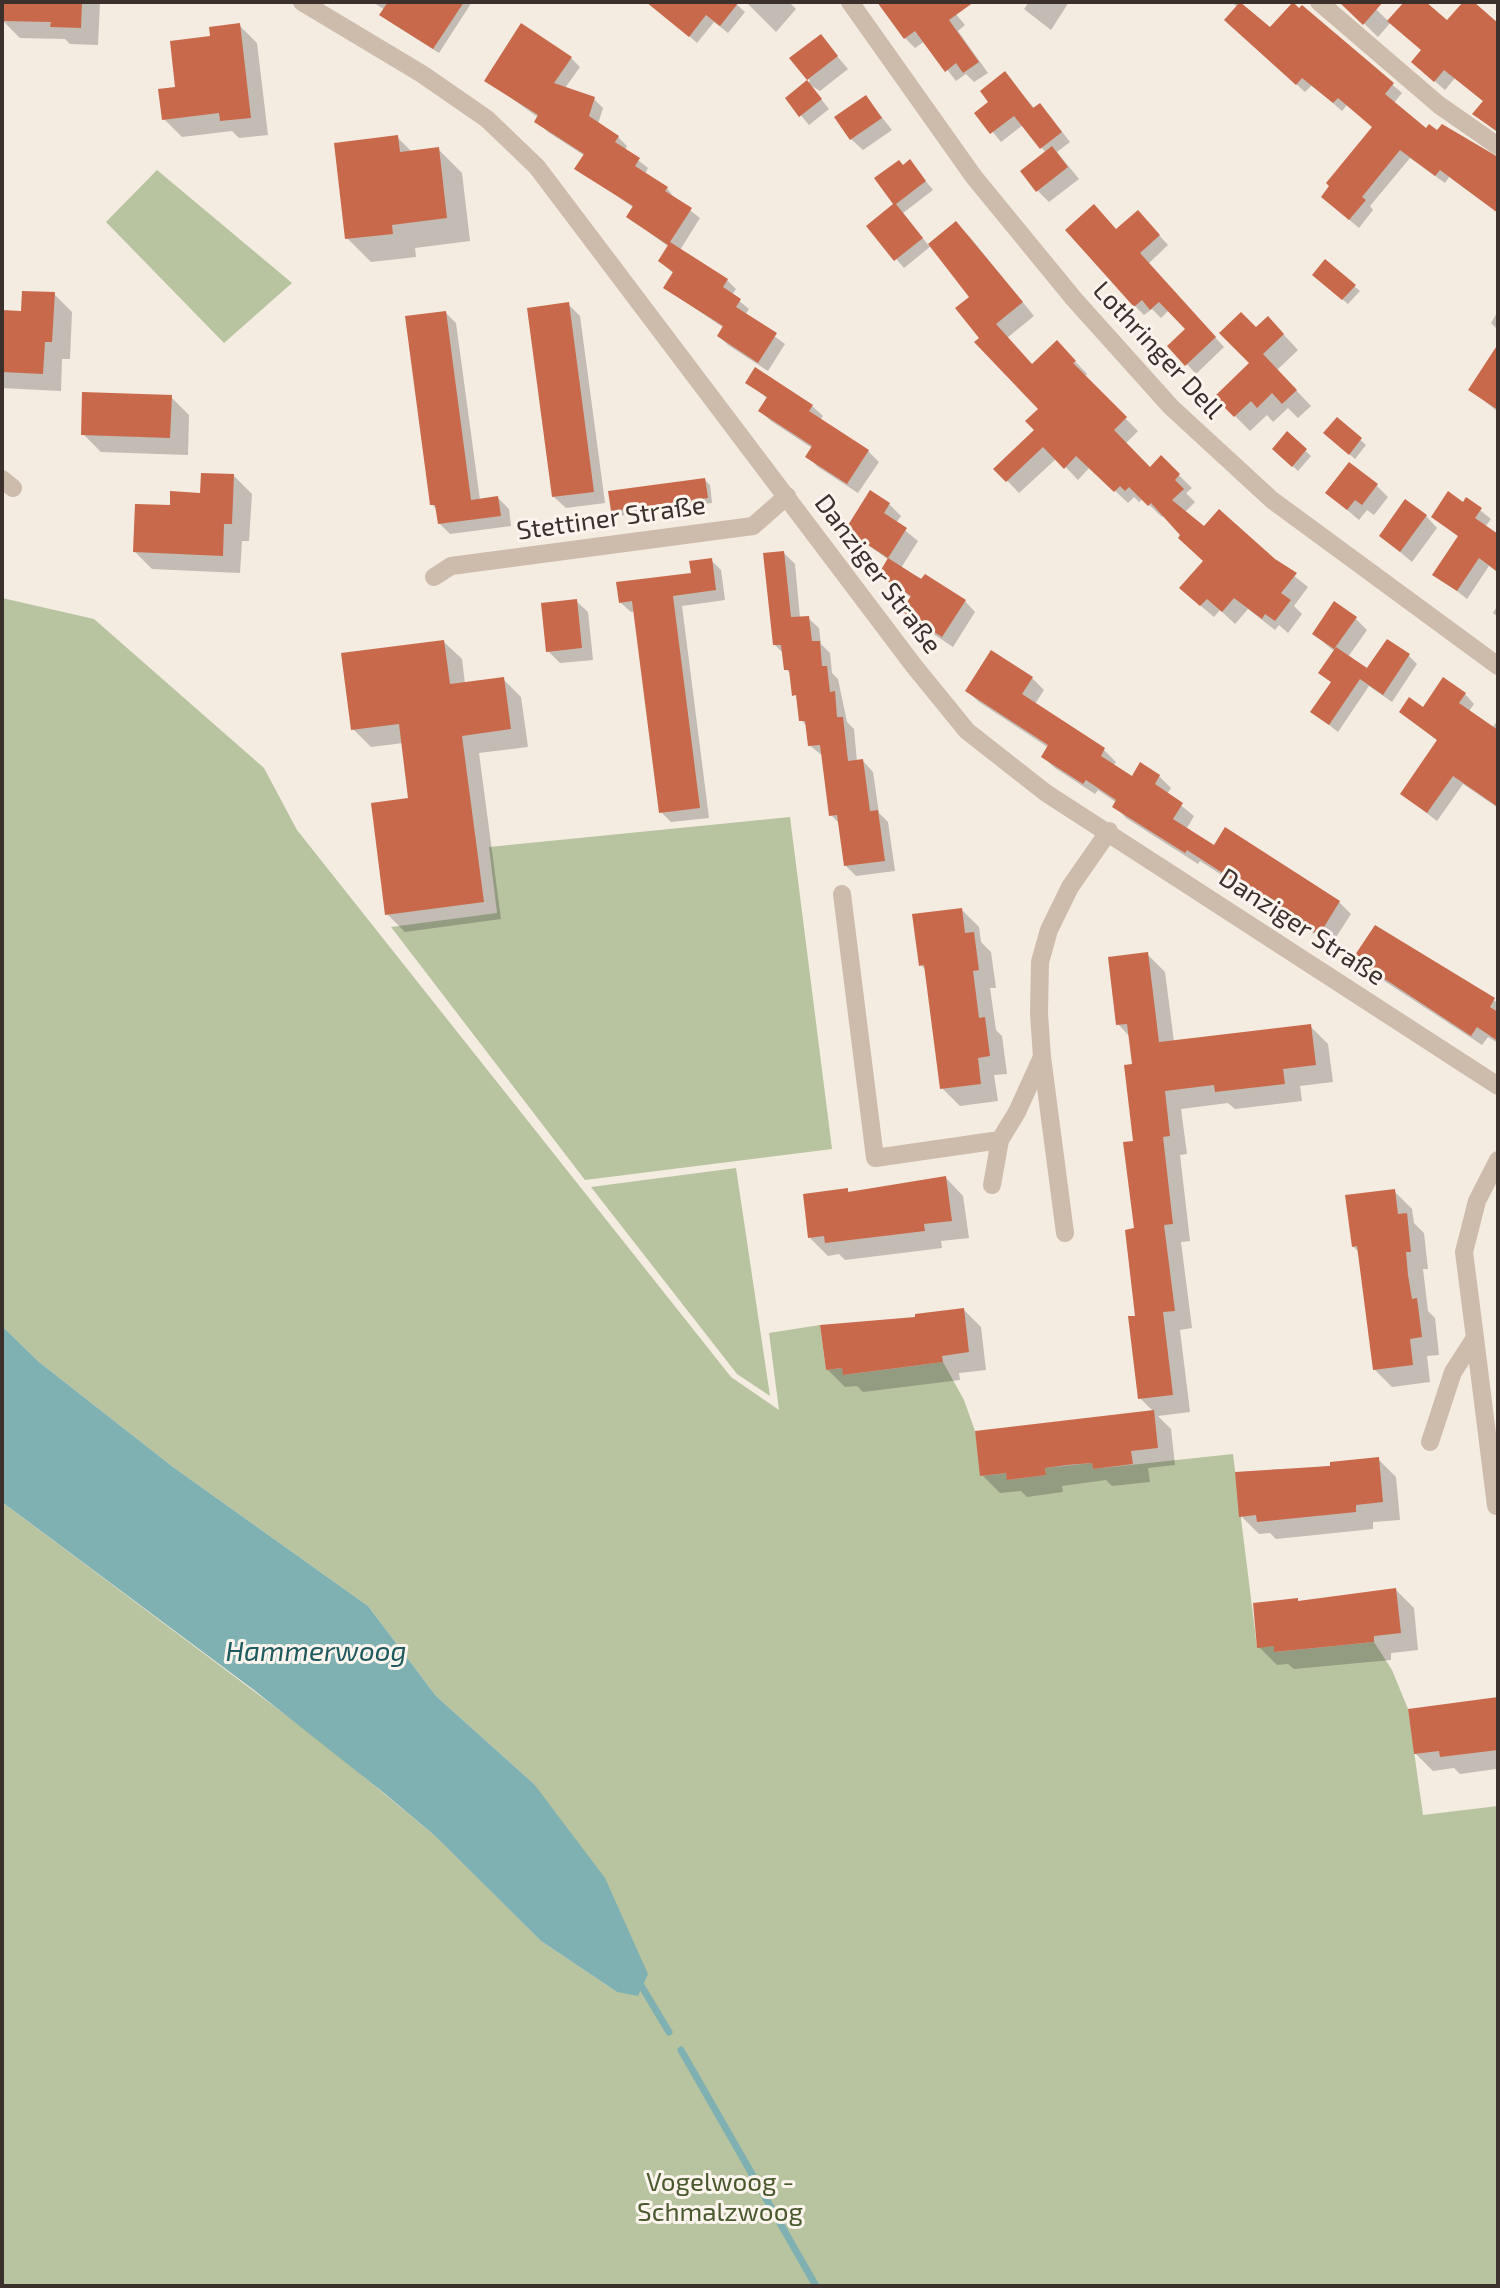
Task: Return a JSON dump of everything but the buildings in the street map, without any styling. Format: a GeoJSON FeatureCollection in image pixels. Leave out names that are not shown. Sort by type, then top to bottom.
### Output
{"type":"FeatureCollection","features":[{"type":"Feature","properties":{"kind":"street","name":"Danziger Straße"},"geometry":{"type":"LineString","coordinates":[[302,2],[422,74],[487,119],[537,167],[914,666],[967,731],[1046,793],[1498,1086]]}},
{"type":"Feature","properties":{"kind":"street","name":"Lothringer Dell"},"geometry":{"type":"LineString","coordinates":[[850,2],[974,177],[1074,299],[1171,407],[1272,500],[1498,666]]}},
{"type":"Feature","properties":{"kind":"street"},"geometry":{"type":"LineString","coordinates":[[1319,2],[1439,105],[1498,146]]}},
{"type":"Feature","properties":{"kind":"street","name":"Stettiner Straße"},"geometry":{"type":"LineString","coordinates":[[434,577],[451,566],[753,526],[787,496]]}},
{"type":"Feature","properties":{"kind":"street"},"geometry":{"type":"LineString","coordinates":[[1065,1233],[1038,1014],[1040,962],[1049,930],[1070,887],[1108,831]]}},
{"type":"Feature","properties":{"kind":"street"},"geometry":{"type":"LineString","coordinates":[[842,894],[875,1158],[1000,1140]]}},
{"type":"Feature","properties":{"kind":"street"},"geometry":{"type":"LineString","coordinates":[[992,1185],[1000,1140],[1017,1112],[1042,1057]]}},
{"type":"Feature","properties":{"kind":"street"},"geometry":{"type":"LineString","coordinates":[[1496,1506],[1464,1252],[1477,1201],[1498,1160]]}},
{"type":"Feature","properties":{"kind":"street"},"geometry":{"type":"LineString","coordinates":[[1430,1442],[1452,1372],[1475,1338]]}},
{"type":"Feature","properties":{"kind":"green space"},"geometry":{"type":"Polygon","coordinates":[[[157,170],[292,283],[224,343],[106,222],[157,170]]]}},
{"type":"Feature","properties":{"kind":"green space","name":"Vogelwoog - Schmalzwoog"},"geometry":{"type":"Polygon","coordinates":[[[2,598],[94,619],[264,768],[297,830],[731,1377],[779,1410],[769,1333],[820,1325],[826,1370],[842,1368],[844,1375],[943,1362],[964,1400],[975,1431],[981,1476],[1006,1473],[1008,1480],[1046,1475],[1045,1468],[1092,1463],[1093,1469],[1233,1454],[1257,1647],[1274,1646],[1275,1652],[1374,1642],[1392,1670],[1408,1709],[1423,1815],[1498,1806],[1498,2286],[2,2286],[2,1502],[323,1743],[434,1835],[541,1941],[617,1992],[534,1784],[436,1696],[368,1606],[173,1467],[39,1362],[2,1326],[2,598]]]}},
{"type":"Feature","properties":{"kind":"green space"},"geometry":{"type":"Polygon","coordinates":[[[790,817],[832,1149],[585,1180],[391,927],[497,913],[489,847],[790,817]]]}},
{"type":"Feature","properties":{"kind":"green space"},"geometry":{"type":"Polygon","coordinates":[[[736,1168],[770,1396],[737,1374],[591,1187],[736,1168]]]}},
{"type":"Feature","properties":{"kind":"water","name":"Hammerwoog"},"geometry":{"type":"Polygon","coordinates":[[[2,1326],[39,1362],[173,1467],[368,1606],[436,1696],[534,1784],[605,1878],[648,1974],[638,1996],[617,1992],[541,1941],[434,1835],[384,1793],[254,1690],[2,1502],[2,1326]]]}},
{"type":"Feature","properties":{"kind":"waterway"},"geometry":{"type":"LineString","coordinates":[[642,1987],[669,2032]]}},
{"type":"Feature","properties":{"kind":"waterway"},"geometry":{"type":"LineString","coordinates":[[681,2050],[816,2286]]}}]}
